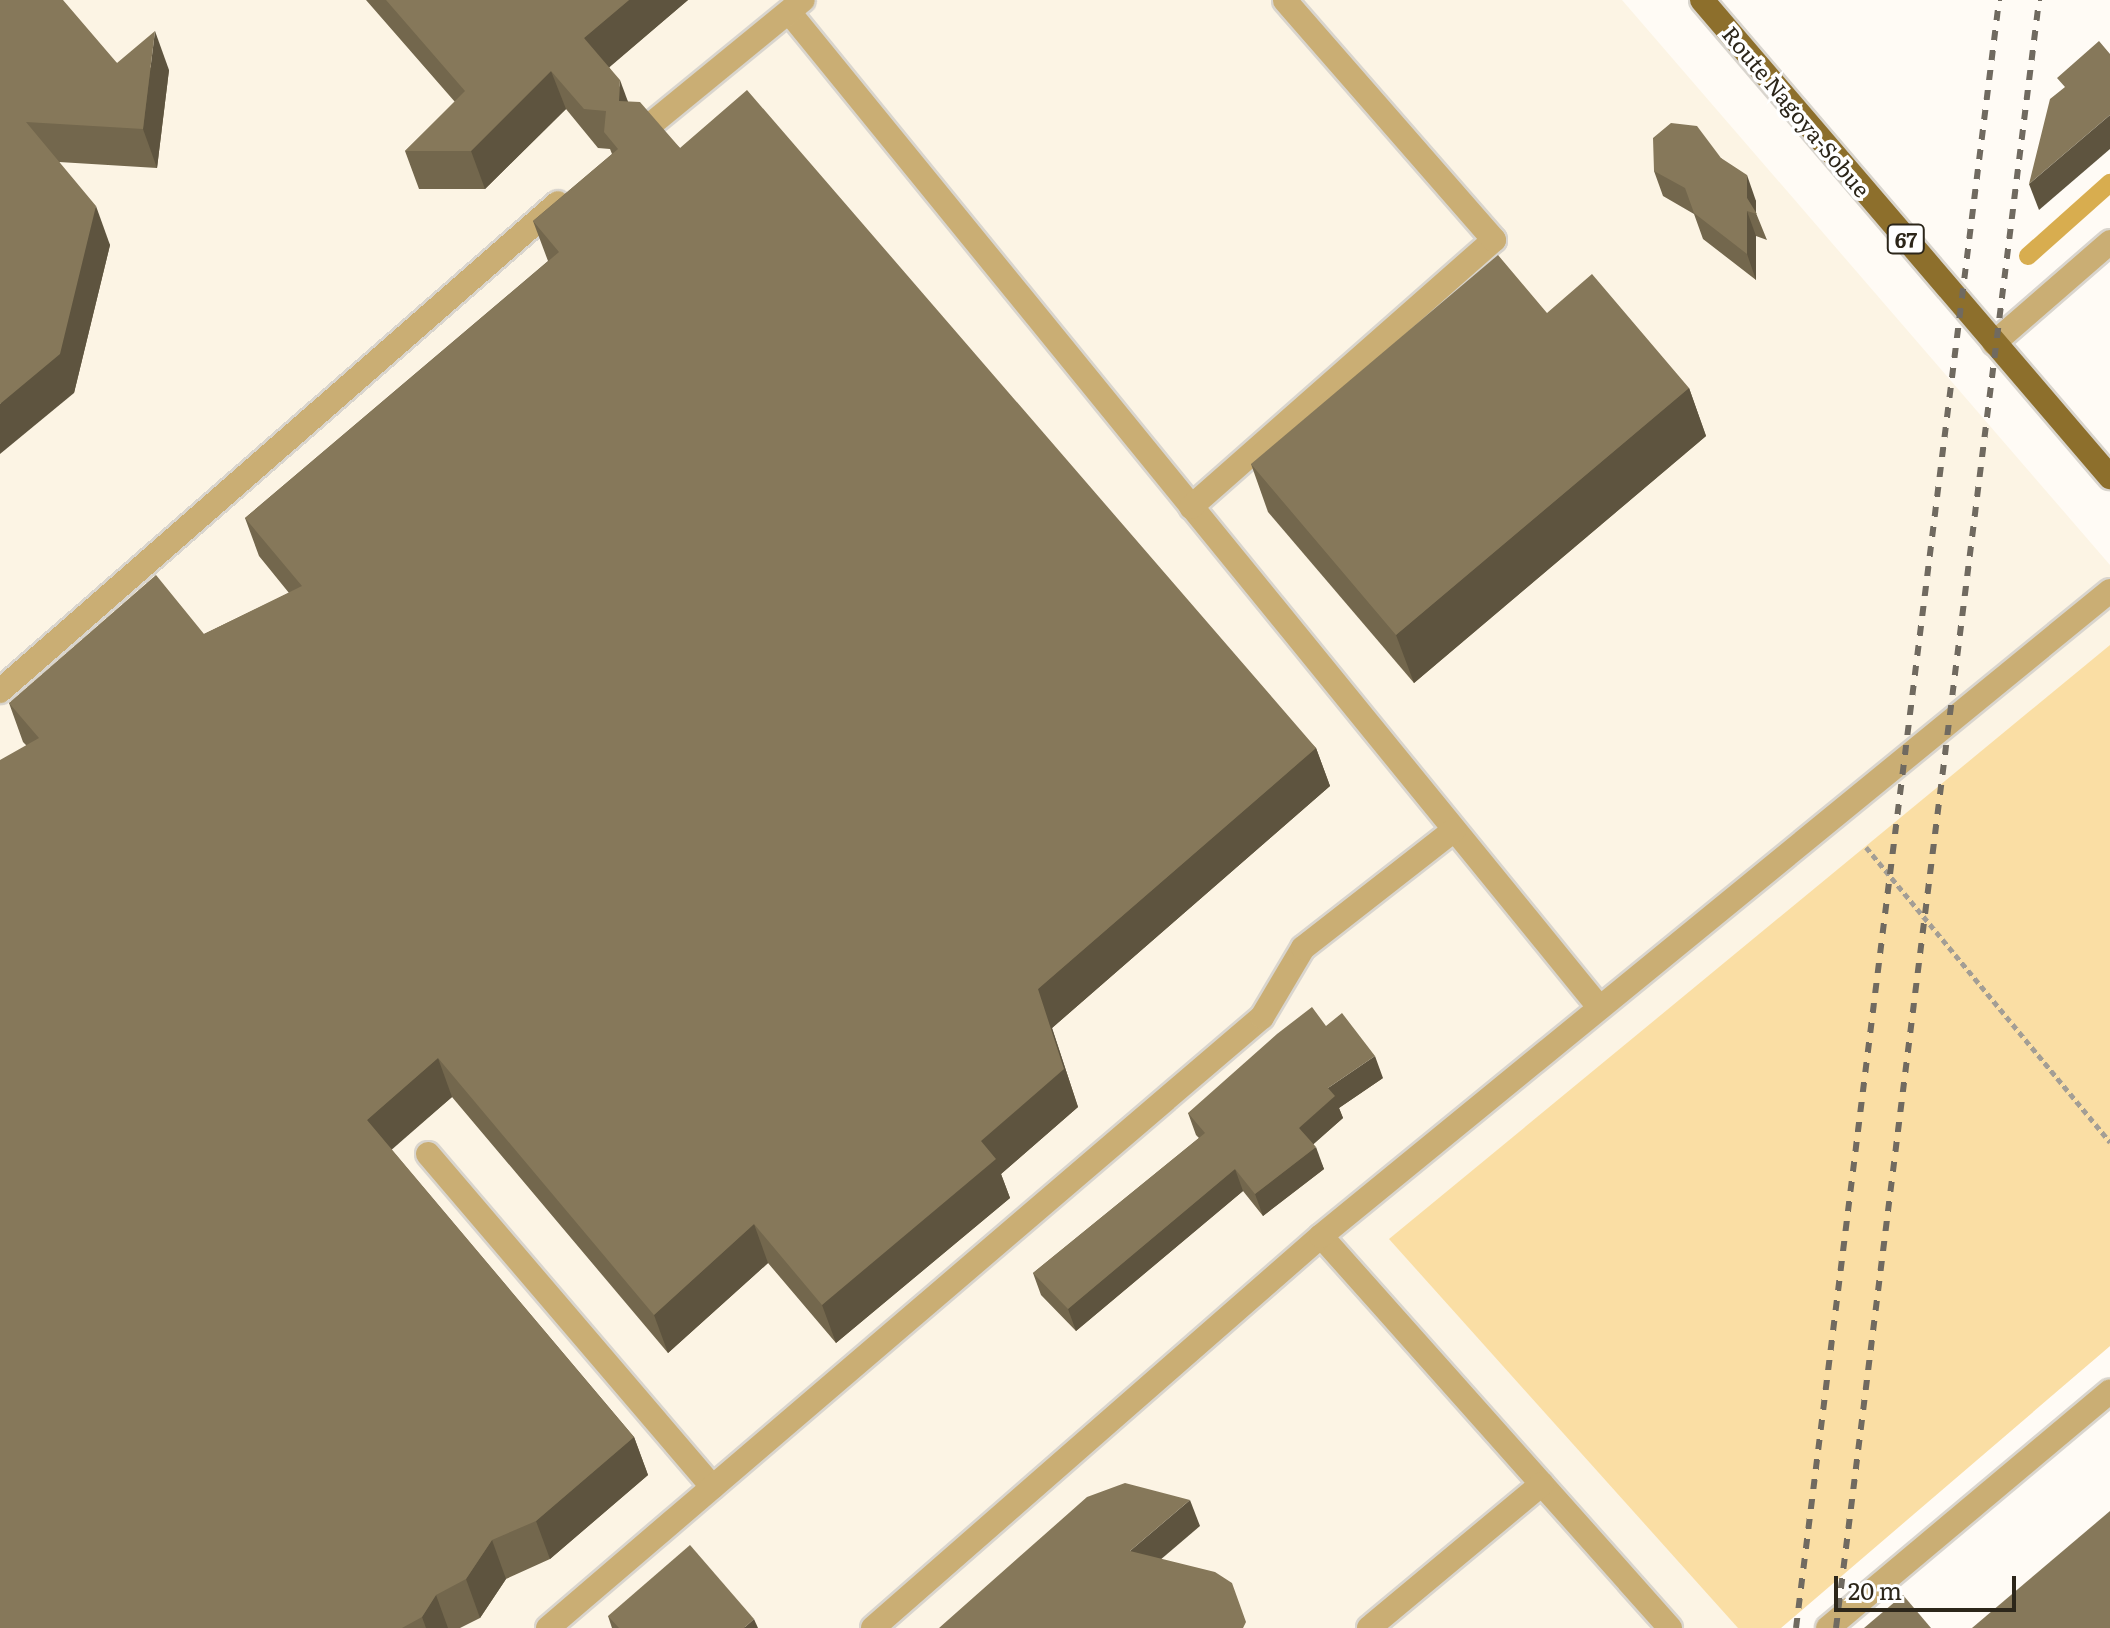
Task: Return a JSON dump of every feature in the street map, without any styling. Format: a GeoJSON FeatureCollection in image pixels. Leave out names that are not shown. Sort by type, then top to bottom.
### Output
{"type":"FeatureCollection","features":[{"type":"Feature","properties":{"kind":"main road","name":"Route Nagoya-Sobue"},"geometry":{"type":"LineString","coordinates":[[1702,0],[2110,477]]}},
{"type":"Feature","properties":{"kind":"street"},"geometry":{"type":"LineString","coordinates":[[1191,507],[1494,240],[1285,0]]}},
{"type":"Feature","properties":{"kind":"street"},"geometry":{"type":"LineString","coordinates":[[644,130],[796,6],[1191,507],[1600,1008]]}},
{"type":"Feature","properties":{"kind":"street"},"geometry":{"type":"LineString","coordinates":[[0,691],[572,190]]}},
{"type":"Feature","properties":{"kind":"street"},"geometry":{"type":"LineString","coordinates":[[1994,343],[2110,242]]}},
{"type":"Feature","properties":{"kind":"street"},"geometry":{"type":"LineString","coordinates":[[873,1628],[1321,1236],[2110,591]]}},
{"type":"Feature","properties":{"kind":"street"},"geometry":{"type":"LineString","coordinates":[[548,1628],[1262,1017],[1303,948],[1454,830]]}},
{"type":"Feature","properties":{"kind":"street"},"geometry":{"type":"LineString","coordinates":[[428,1154],[712,1487]]}},
{"type":"Feature","properties":{"kind":"street"},"geometry":{"type":"LineString","coordinates":[[1321,1236],[1670,1628]]}},
{"type":"Feature","properties":{"kind":"street"},"geometry":{"type":"LineString","coordinates":[[1828,1628],[2110,1391]]}},
{"type":"Feature","properties":{"kind":"street"},"geometry":{"type":"LineString","coordinates":[[1369,1628],[1542,1484]]}},
{"type":"Feature","properties":{"kind":"path"},"geometry":{"type":"LineString","coordinates":[[1839,814],[2110,1142]]}},
{"type":"Feature","properties":{"kind":"shaded area"},"geometry":{"type":"Polygon","coordinates":[[[0,0],[1622,0],[2110,565],[2110,1346],[1781,1628],[0,1628],[0,0]]]}},
{"type":"Feature","properties":{"kind":"shaded area"},"geometry":{"type":"Polygon","coordinates":[[[2110,645],[2110,1346],[1781,1628],[1738,1628],[1389,1239],[2110,645]]]}},
{"type":"Feature","properties":{"kind":"building"},"geometry":{"type":"Polygon","coordinates":[[[0,0],[63,0],[117,63],[155,31],[143,129],[26,122],[96,206],[60,354],[0,404],[0,0]]]}},
{"type":"Feature","properties":{"kind":"building"},"geometry":{"type":"Polygon","coordinates":[[[386,0],[629,0],[584,38],[620,80],[619,101],[640,102],[680,148],[747,90],[1316,748],[1038,989],[1064,1069],[981,1141],[996,1159],[822,1305],[754,1224],[654,1315],[438,1058],[367,1120],[634,1437],[536,1521],[492,1540],[466,1579],[436,1595],[422,1617],[402,1628],[0,1628],[0,760],[39,738],[9,703],[156,575],[204,634],[302,586],[245,518],[559,252],[533,221],[618,149],[604,132],[606,111],[584,109],[551,71],[471,151],[405,151],[465,91],[386,0]]]}},
{"type":"Feature","properties":{"kind":"building"},"geometry":{"type":"Polygon","coordinates":[[[2099,41],[2110,54],[2110,115],[2029,184],[2050,99],[2065,87],[2057,78],[2099,41]]]}},
{"type":"Feature","properties":{"kind":"building"},"geometry":{"type":"Polygon","coordinates":[[[1671,123],[1697,126],[1721,158],[1747,175],[1747,198],[1757,214],[1747,211],[1747,254],[1694,213],[1685,188],[1654,171],[1653,138],[1671,123]]]}},
{"type":"Feature","properties":{"kind":"building"},"geometry":{"type":"Polygon","coordinates":[[[1498,255],[1547,313],[1592,274],[1689,388],[1396,635],[1251,464],[1498,255]]]}},
{"type":"Feature","properties":{"kind":"building"},"geometry":{"type":"Polygon","coordinates":[[[1312,1007],[1326,1026],[1342,1013],[1375,1056],[1328,1088],[1335,1096],[1299,1128],[1316,1147],[1255,1194],[1235,1169],[1068,1309],[1033,1273],[1205,1133],[1188,1113],[1312,1007]]]}},
{"type":"Feature","properties":{"kind":"building"},"geometry":{"type":"Polygon","coordinates":[[[1125,1483],[1190,1500],[1130,1551],[1215,1572],[1232,1583],[1246,1622],[1243,1628],[939,1628],[1087,1497],[1125,1483]]]}},
{"type":"Feature","properties":{"kind":"building"},"geometry":{"type":"Polygon","coordinates":[[[2110,1511],[2110,1628],[1972,1628],[2110,1511]]]}},
{"type":"Feature","properties":{"kind":"building"},"geometry":{"type":"Polygon","coordinates":[[[690,1545],[754,1619],[744,1628],[619,1628],[608,1616],[690,1545]]]}},
{"type":"Feature","properties":{"kind":"building"},"geometry":{"type":"Polygon","coordinates":[[[1903,1595],[1931,1628],[1864,1628],[1903,1595]]]}},
{"type":"Feature","properties":{"kind":"waterway"},"geometry":{"type":"LineString","coordinates":[[2028,256],[2110,183]]}},
{"type":"Feature","properties":{"kind":"railway"},"geometry":{"type":"LineString","coordinates":[[1796,1628],[1999,0]]}},
{"type":"Feature","properties":{"kind":"railway"},"geometry":{"type":"LineString","coordinates":[[1836,1628],[2039,0]]}}]}
